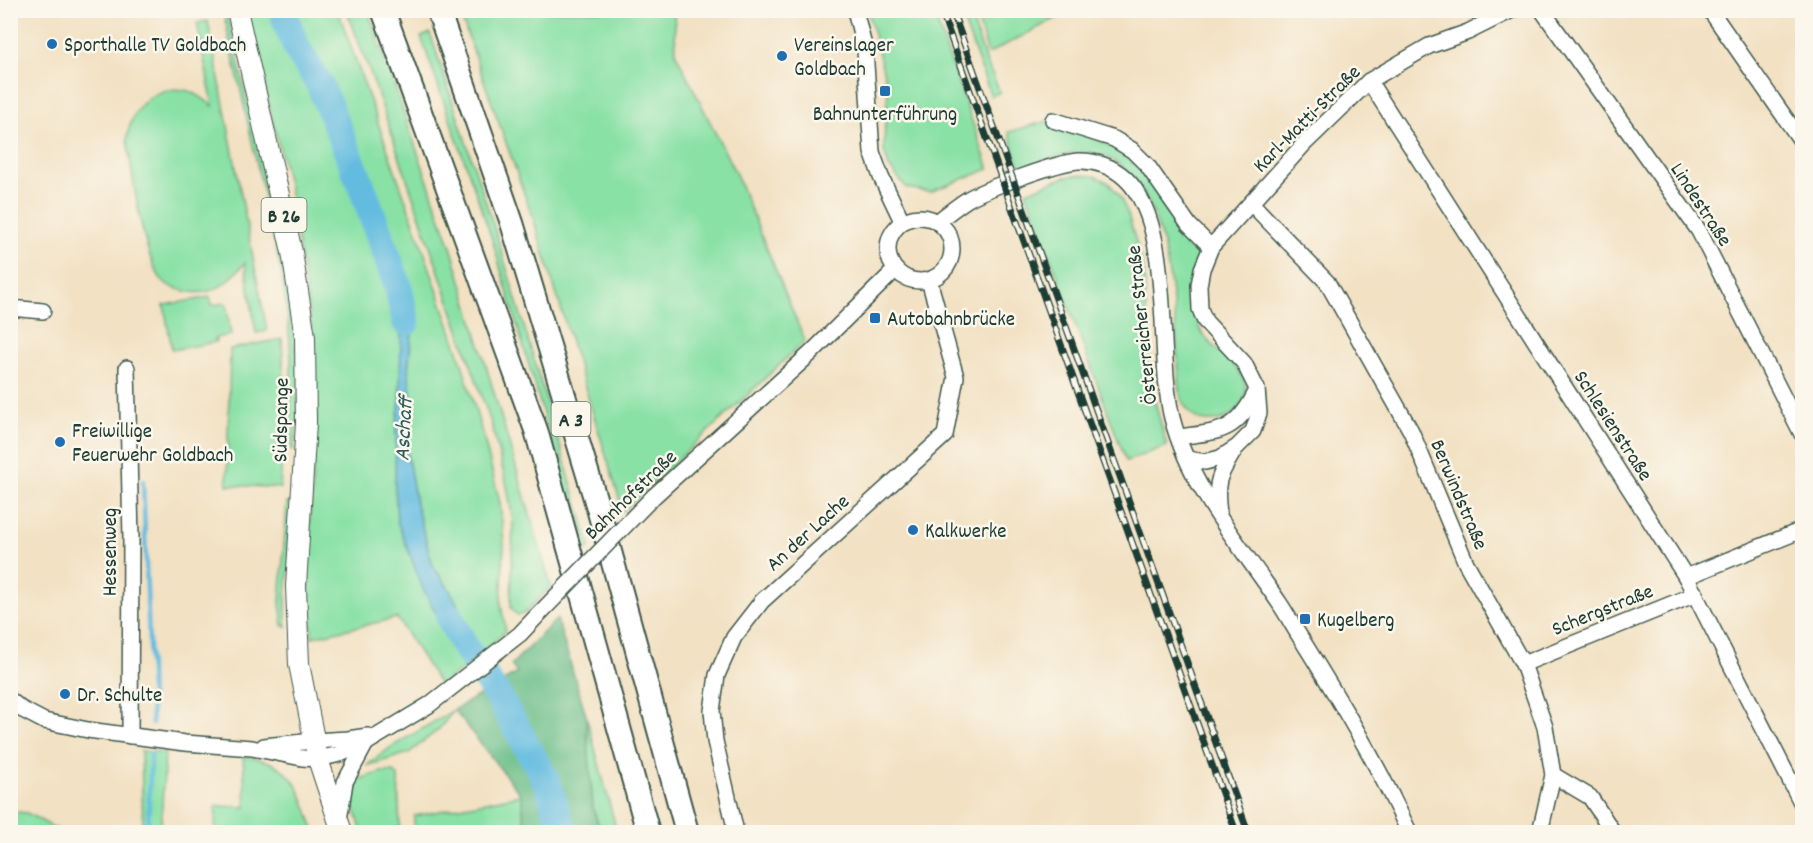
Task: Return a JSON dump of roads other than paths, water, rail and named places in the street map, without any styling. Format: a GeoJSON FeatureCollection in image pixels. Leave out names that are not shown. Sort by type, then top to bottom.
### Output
{"type":"FeatureCollection","features":[{"type":"Feature","properties":{"kind":"highway","name":"A 3"},"geometry":{"type":"LineString","coordinates":[[383,10],[536,430],[648,832]]}},
{"type":"Feature","properties":{"kind":"highway","name":"A 3"},"geometry":{"type":"LineString","coordinates":[[438,10],[512,223],[598,508],[687,832]]}},
{"type":"Feature","properties":{"kind":"main road","name":"Südspange"},"geometry":{"type":"LineString","coordinates":[[237,10],[292,252],[305,337],[306,423],[296,586],[299,664],[316,750],[340,827]]}},
{"type":"Feature","properties":{"kind":"street"},"geometry":{"type":"LineString","coordinates":[[855,10],[866,50],[872,152],[902,221]]}},
{"type":"Feature","properties":{"kind":"street","name":"Karl-Matti-Straße"},"geometry":{"type":"LineString","coordinates":[[1188,459],[1205,462],[1220,459],[1237,447],[1253,431],[1259,413],[1257,389],[1244,363],[1205,321],[1200,309],[1200,277],[1211,246],[1305,143],[1370,81],[1429,46],[1468,32],[1512,10]]}},
{"type":"Feature","properties":{"kind":"street","name":"Lindestraße"},"geometry":{"type":"LineString","coordinates":[[1542,10],[1699,231],[1803,435]]}},
{"type":"Feature","properties":{"kind":"street"},"geometry":{"type":"LineString","coordinates":[[1710,10],[1803,142]]}},
{"type":"Feature","properties":{"kind":"street","name":"Schlesienstraße"},"geometry":{"type":"LineString","coordinates":[[1370,81],[1686,577],[1803,804]]}},
{"type":"Feature","properties":{"kind":"street"},"geometry":{"type":"LineString","coordinates":[[1783,114],[1803,121]]}},
{"type":"Feature","properties":{"kind":"street"},"geometry":{"type":"LineString","coordinates":[[1053,120],[1114,139],[1132,150],[1147,165],[1190,225],[1211,246]]}},
{"type":"Feature","properties":{"kind":"street","name":"Österreicher Straße"},"geometry":{"type":"LineString","coordinates":[[938,222],[970,198],[1012,181],[1069,163],[1079,161],[1104,164],[1126,178],[1141,199],[1154,239],[1163,311],[1165,378],[1172,419],[1188,459],[1207,497],[1282,607],[1350,716],[1409,832]]}},
{"type":"Feature","properties":{"kind":"street","name":"Berwindstraße"},"geometry":{"type":"LineString","coordinates":[[1251,203],[1327,282],[1411,431],[1466,564],[1523,663],[1545,728],[1553,775],[1540,832]]}},
{"type":"Feature","properties":{"kind":"street"},"geometry":{"type":"LineString","coordinates":[[920,216],[938,222],[949,236],[952,254],[944,271],[929,280],[910,280],[895,270],[887,254],[890,235],[902,221],[920,216]]}},
{"type":"Feature","properties":{"kind":"street","name":"Bahnhofstraße"},"geometry":{"type":"LineString","coordinates":[[316,750],[340,754],[366,743],[448,692],[520,634],[653,497],[811,353],[895,270]]}},
{"type":"Feature","properties":{"kind":"street","name":"An der Lache"},"geometry":{"type":"LineString","coordinates":[[736,832],[714,741],[712,711],[717,675],[734,637],[762,601],[945,435],[956,377],[929,280]]}},
{"type":"Feature","properties":{"kind":"street"},"geometry":{"type":"LineString","coordinates":[[10,308],[43,311]]}},
{"type":"Feature","properties":{"kind":"street","name":"Hessenweg"},"geometry":{"type":"LineString","coordinates":[[127,368],[131,538],[130,736]]}},
{"type":"Feature","properties":{"kind":"street"},"geometry":{"type":"LineString","coordinates":[[1179,437],[1214,432],[1235,423],[1246,412],[1257,389]]}},
{"type":"Feature","properties":{"kind":"street"},"geometry":{"type":"LineString","coordinates":[[1219,516],[1216,493],[1219,475],[1237,447]]}},
{"type":"Feature","properties":{"kind":"street"},"geometry":{"type":"LineString","coordinates":[[1686,577],[1803,530]]}},
{"type":"Feature","properties":{"kind":"street","name":"Schergstraße"},"geometry":{"type":"LineString","coordinates":[[1523,663],[1696,594]]}},
{"type":"Feature","properties":{"kind":"street","name":"Bahnhofstraße"},"geometry":{"type":"LineString","coordinates":[[10,700],[21,709],[44,721],[88,730],[185,743],[252,748],[302,758],[316,750],[348,739],[382,732]]}},
{"type":"Feature","properties":{"kind":"street","name":"Bahnhofstraße"},"geometry":{"type":"LineString","coordinates":[[340,827],[345,782],[366,743]]}},
{"type":"Feature","properties":{"kind":"street"},"geometry":{"type":"LineString","coordinates":[[1553,775],[1590,796],[1613,832]]}},
{"type":"Feature","properties":{"kind":"water"},"geometry":{"type":"Polygon","coordinates":[[[400,268],[413,324],[408,369],[412,401],[406,447],[416,504],[433,566],[451,592],[475,639],[460,658],[423,589],[397,521],[396,429],[400,400],[401,328],[395,297],[400,268]]]}},
{"type":"Feature","properties":{"kind":"waterway","name":"Aschaff"},"geometry":{"type":"LineString","coordinates":[[282,10],[297,49],[319,83],[360,182],[398,286],[406,322]]}},
{"type":"Feature","properties":{"kind":"waterway"},"geometry":{"type":"LineString","coordinates":[[143,481],[152,724]]}},
{"type":"Feature","properties":{"kind":"waterway","name":"Aschaff"},"geometry":{"type":"LineString","coordinates":[[449,616],[463,644],[501,701],[547,782],[563,832]]}},
{"type":"Feature","properties":{"kind":"waterway"},"geometry":{"type":"LineString","coordinates":[[148,824],[151,753]]}},
{"type":"Feature","properties":{"kind":"railway"},"geometry":{"type":"LineString","coordinates":[[941,10],[1236,832]]}},
{"type":"Feature","properties":{"kind":"railway"},"geometry":{"type":"LineString","coordinates":[[952,10],[1248,832]]}},
{"type":"Feature","properties":{"kind":"place","name":"Sporthalle TV Goldbach"},"geometry":{"type":"Point","coordinates":[52,44]}},
{"type":"Feature","properties":{"kind":"place","name":"Vereinslager Goldbach"},"geometry":{"type":"Point","coordinates":[782,56]}},
{"type":"Feature","properties":{"kind":"place","name":"Bahnunterführung"},"geometry":{"type":"Point","coordinates":[885,91]}},
{"type":"Feature","properties":{"kind":"place","name":"Autobahnbrücke"},"geometry":{"type":"Point","coordinates":[875,318]}},
{"type":"Feature","properties":{"kind":"place","name":"Freiwillige Feuerwehr Goldbach"},"geometry":{"type":"Point","coordinates":[60,442]}},
{"type":"Feature","properties":{"kind":"place","name":"Kalkwerke"},"geometry":{"type":"Point","coordinates":[913,530]}},
{"type":"Feature","properties":{"kind":"place","name":"Kugelberg"},"geometry":{"type":"Point","coordinates":[1305,619]}},
{"type":"Feature","properties":{"kind":"place","name":"Dr. Schulte"},"geometry":{"type":"Point","coordinates":[65,694]}}]}
